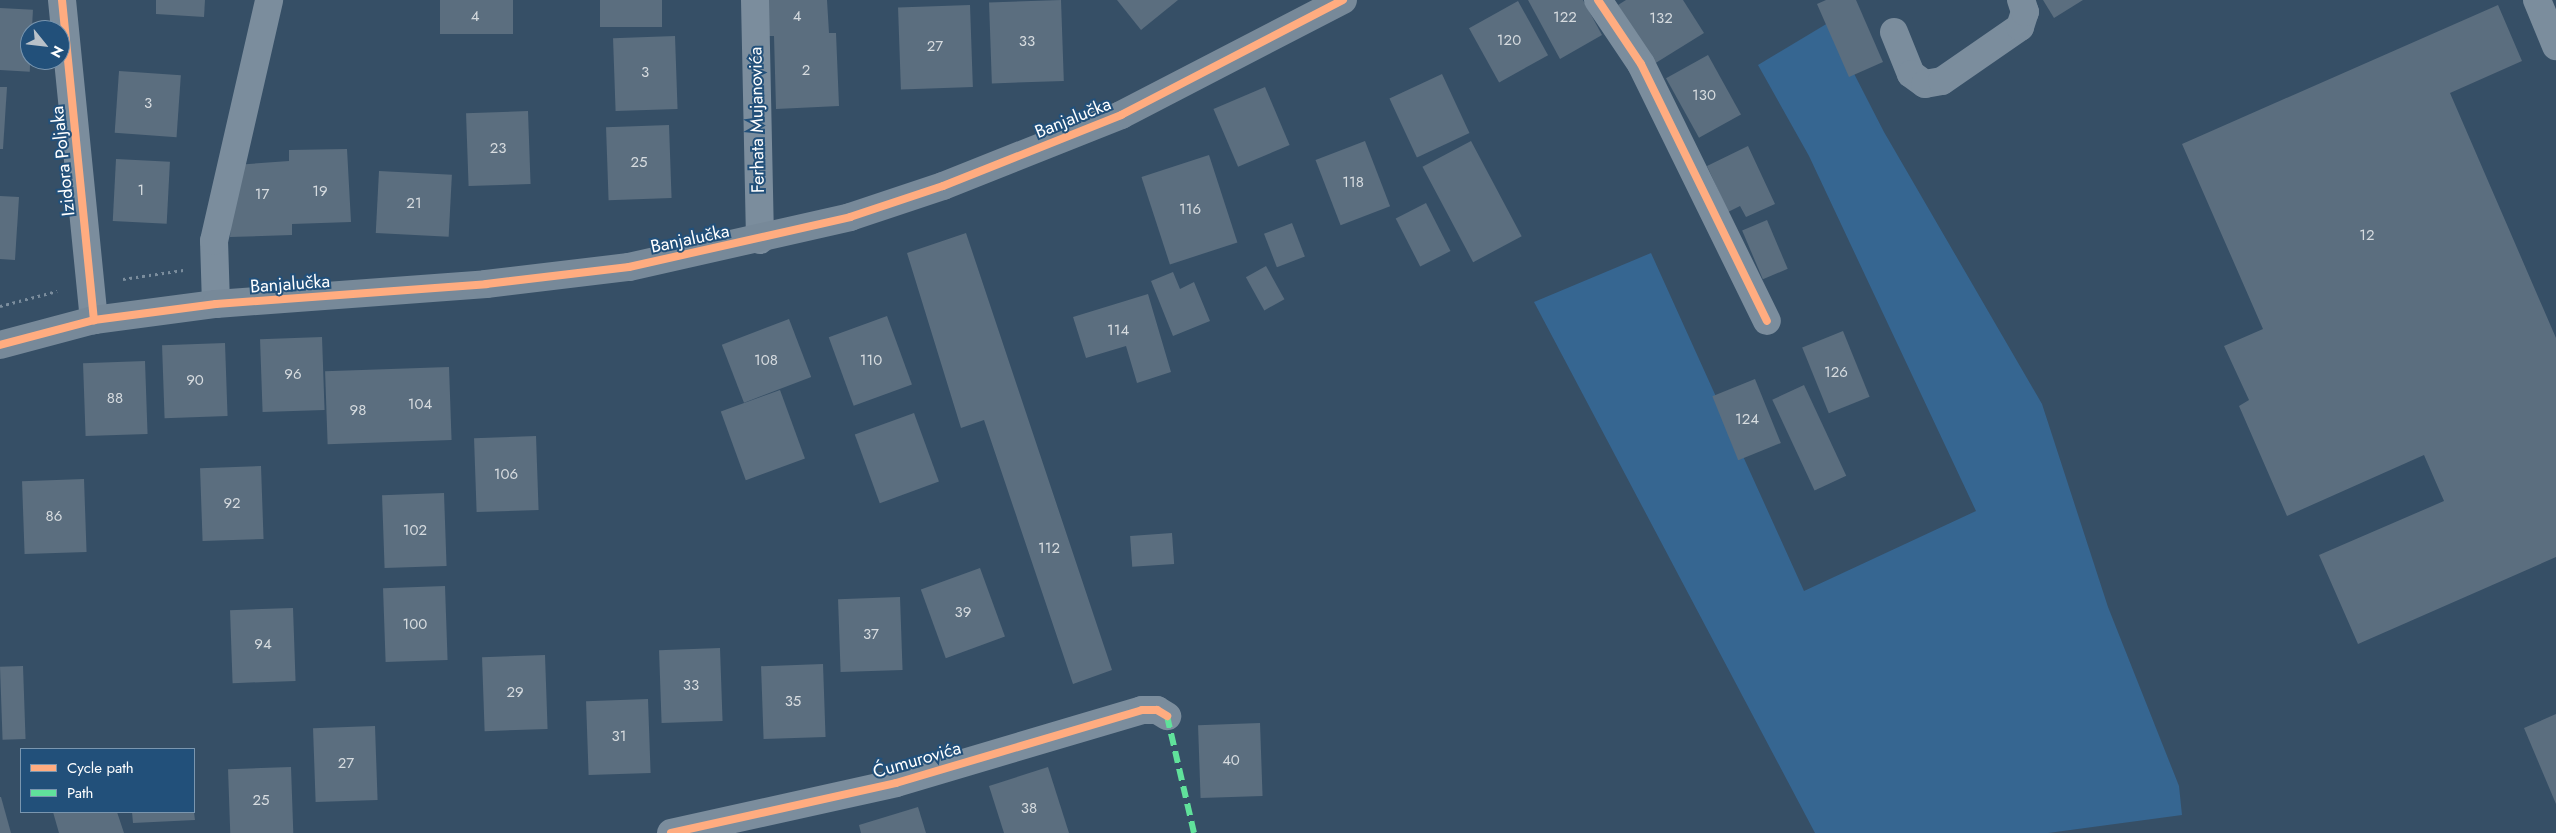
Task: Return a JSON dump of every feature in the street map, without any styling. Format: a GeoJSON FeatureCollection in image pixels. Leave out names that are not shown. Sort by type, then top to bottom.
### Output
{"type":"FeatureCollection","features":[{"type":"Feature","properties":{"kind":"main road","name":"Banjalučka"},"geometry":{"type":"LineString","coordinates":[[0,345],[94,320],[216,304],[486,284],[629,267],[760,240],[850,217],[943,186],[1121,115],[1343,0]]}},
{"type":"Feature","properties":{"kind":"street","name":"Izidora Poljaka"},"geometry":{"type":"LineString","coordinates":[[62,0],[94,320]]}},
{"type":"Feature","properties":{"kind":"street"},"geometry":{"type":"LineString","coordinates":[[216,304],[214,241],[269,0]]}},
{"type":"Feature","properties":{"kind":"street","name":"Ferhata Mujanovića"},"geometry":{"type":"LineString","coordinates":[[754,0],[760,240]]}},
{"type":"Feature","properties":{"kind":"street"},"geometry":{"type":"LineString","coordinates":[[1598,0],[1641,64],[1767,321]]}},
{"type":"Feature","properties":{"kind":"street"},"geometry":{"type":"LineString","coordinates":[[1894,32],[1911,74],[1925,84],[1942,81],[2020,27],[2024,12],[2021,0]]}},
{"type":"Feature","properties":{"kind":"street"},"geometry":{"type":"LineString","coordinates":[[2537,0],[2556,46]]}},
{"type":"Feature","properties":{"kind":"street","name":"Ćumurovića"},"geometry":{"type":"LineString","coordinates":[[670,833],[896,783],[1142,710],[1157,710],[1167,716]]}},
{"type":"Feature","properties":{"kind":"shaded area"},"geometry":{"type":"Polygon","coordinates":[[[1828,23],[1884,132],[2042,404],[2108,607],[2179,786],[2182,815],[2048,833],[1815,833],[1534,302],[1651,253],[1804,591],[1976,511],[1809,156],[1758,65],[1828,23]]]}},
{"type":"Feature","properties":{"kind":"building"},"geometry":{"type":"Polygon","coordinates":[[[156,0],[205,0],[204,17],[156,14],[156,0]]]}},
{"type":"Feature","properties":{"kind":"building"},"geometry":{"type":"Polygon","coordinates":[[[440,0],[513,0],[513,34],[440,34],[440,0]]]}},
{"type":"Feature","properties":{"kind":"building"},"geometry":{"type":"Polygon","coordinates":[[[600,0],[662,0],[662,27],[600,27],[600,0]]]}},
{"type":"Feature","properties":{"kind":"building"},"geometry":{"type":"Polygon","coordinates":[[[765,0],[827,0],[829,33],[836,33],[839,106],[776,109],[774,36],[767,36],[765,0]]]}},
{"type":"Feature","properties":{"kind":"building"},"geometry":{"type":"Polygon","coordinates":[[[1061,0],[1064,81],[992,83],[989,3],[1061,0]]]}},
{"type":"Feature","properties":{"kind":"building"},"geometry":{"type":"Polygon","coordinates":[[[1117,0],[1178,0],[1141,30],[1117,0]]]}},
{"type":"Feature","properties":{"kind":"building"},"geometry":{"type":"Polygon","coordinates":[[[1528,0],[1583,0],[1602,35],[1560,59],[1528,0]]]}},
{"type":"Feature","properties":{"kind":"building"},"geometry":{"type":"Polygon","coordinates":[[[1626,0],[1683,0],[1704,33],[1654,64],[1618,5],[1626,0]]]}},
{"type":"Feature","properties":{"kind":"building"},"geometry":{"type":"Polygon","coordinates":[[[1826,0],[1856,0],[1883,62],[1849,77],[1817,4],[1826,0]]]}},
{"type":"Feature","properties":{"kind":"building"},"geometry":{"type":"Polygon","coordinates":[[[2043,0],[2083,0],[2054,18],[2043,0]]]}},
{"type":"Feature","properties":{"kind":"building"},"geometry":{"type":"Polygon","coordinates":[[[1518,1],[1548,55],[1499,82],[1469,28],[1518,1]]]}},
{"type":"Feature","properties":{"kind":"building"},"geometry":{"type":"Polygon","coordinates":[[[970,5],[973,87],[901,89],[898,8],[970,5]]]}},
{"type":"Feature","properties":{"kind":"building"},"geometry":{"type":"Polygon","coordinates":[[[2498,5],[2522,61],[2450,93],[2556,338],[2556,557],[2358,644],[2319,555],[2444,501],[2424,455],[2287,516],[2239,406],[2249,400],[2224,346],[2263,329],[2182,144],[2498,5]]]}},
{"type":"Feature","properties":{"kind":"building"},"geometry":{"type":"Polygon","coordinates":[[[0,8],[33,10],[32,20],[20,20],[20,70],[30,70],[30,72],[0,70],[0,8]]]}},
{"type":"Feature","properties":{"kind":"building"},"geometry":{"type":"Polygon","coordinates":[[[675,36],[678,109],[616,111],[613,38],[675,36]]]}},
{"type":"Feature","properties":{"kind":"building"},"geometry":{"type":"Polygon","coordinates":[[[1708,55],[1741,114],[1699,138],[1666,78],[1708,55]]]}},
{"type":"Feature","properties":{"kind":"building"},"geometry":{"type":"Polygon","coordinates":[[[119,71],[181,75],[177,137],[115,133],[119,71]]]}},
{"type":"Feature","properties":{"kind":"building"},"geometry":{"type":"Polygon","coordinates":[[[1442,74],[1469,133],[1417,157],[1389,99],[1442,74]]]}},
{"type":"Feature","properties":{"kind":"building"},"geometry":{"type":"Polygon","coordinates":[[[0,87],[7,87],[3,149],[0,149],[0,87]]]}},
{"type":"Feature","properties":{"kind":"building"},"geometry":{"type":"Polygon","coordinates":[[[1265,87],[1290,145],[1238,167],[1213,109],[1265,87]]]}},
{"type":"Feature","properties":{"kind":"building"},"geometry":{"type":"Polygon","coordinates":[[[528,111],[531,184],[469,186],[466,113],[528,111]]]}},
{"type":"Feature","properties":{"kind":"building"},"geometry":{"type":"Polygon","coordinates":[[[669,125],[672,198],[609,200],[606,127],[669,125]]]}},
{"type":"Feature","properties":{"kind":"building"},"geometry":{"type":"Polygon","coordinates":[[[1365,141],[1390,206],[1341,225],[1316,160],[1365,141]]]}},
{"type":"Feature","properties":{"kind":"building"},"geometry":{"type":"Polygon","coordinates":[[[1471,141],[1522,236],[1473,262],[1422,167],[1471,141]]]}},
{"type":"Feature","properties":{"kind":"building"},"geometry":{"type":"Polygon","coordinates":[[[1748,146],[1775,204],[1746,217],[1740,206],[1728,212],[1707,166],[1748,146]]]}},
{"type":"Feature","properties":{"kind":"building"},"geometry":{"type":"Polygon","coordinates":[[[347,149],[351,222],[292,224],[292,235],[230,237],[235,165],[289,161],[289,150],[347,149]]]}},
{"type":"Feature","properties":{"kind":"building"},"geometry":{"type":"Polygon","coordinates":[[[1209,155],[1237,242],[1170,264],[1141,177],[1209,155]]]}},
{"type":"Feature","properties":{"kind":"building"},"geometry":{"type":"Polygon","coordinates":[[[116,159],[170,162],[167,224],[113,221],[116,159]]]}},
{"type":"Feature","properties":{"kind":"building"},"geometry":{"type":"Polygon","coordinates":[[[379,171],[452,175],[449,237],[376,233],[379,171]]]}},
{"type":"Feature","properties":{"kind":"building"},"geometry":{"type":"Polygon","coordinates":[[[0,196],[19,197],[15,260],[0,259],[0,196]]]}},
{"type":"Feature","properties":{"kind":"building"},"geometry":{"type":"Polygon","coordinates":[[[1426,203],[1451,251],[1420,267],[1396,218],[1426,203]]]}},
{"type":"Feature","properties":{"kind":"building"},"geometry":{"type":"Polygon","coordinates":[[[1767,220],[1788,269],[1763,279],[1742,231],[1767,220]]]}},
{"type":"Feature","properties":{"kind":"building"},"geometry":{"type":"Polygon","coordinates":[[[1292,223],[1305,257],[1277,267],[1264,234],[1292,223]]]}},
{"type":"Feature","properties":{"kind":"building"},"geometry":{"type":"Polygon","coordinates":[[[966,233],[1112,670],[1073,684],[984,420],[961,428],[907,253],[966,233]]]}},
{"type":"Feature","properties":{"kind":"building"},"geometry":{"type":"Polygon","coordinates":[[[1266,266],[1284,299],[1264,310],[1246,277],[1266,266]]]}},
{"type":"Feature","properties":{"kind":"building"},"geometry":{"type":"Polygon","coordinates":[[[1173,272],[1180,289],[1194,282],[1210,321],[1173,336],[1151,281],[1173,272]]]}},
{"type":"Feature","properties":{"kind":"building"},"geometry":{"type":"Polygon","coordinates":[[[1148,294],[1171,372],[1137,383],[1126,346],[1086,358],[1073,317],[1148,294]]]}},
{"type":"Feature","properties":{"kind":"building"},"geometry":{"type":"Polygon","coordinates":[[[887,316],[912,385],[854,406],[829,337],[887,316]]]}},
{"type":"Feature","properties":{"kind":"building"},"geometry":{"type":"Polygon","coordinates":[[[789,319],[811,377],[744,403],[722,345],[789,319]]]}},
{"type":"Feature","properties":{"kind":"building"},"geometry":{"type":"Polygon","coordinates":[[[1843,331],[1870,397],[1829,413],[1802,347],[1843,331]]]}},
{"type":"Feature","properties":{"kind":"building"},"geometry":{"type":"Polygon","coordinates":[[[322,337],[325,410],[263,412],[260,339],[322,337]]]}},
{"type":"Feature","properties":{"kind":"building"},"geometry":{"type":"Polygon","coordinates":[[[225,343],[228,416],[165,418],[162,345],[225,343]]]}},
{"type":"Feature","properties":{"kind":"building"},"geometry":{"type":"Polygon","coordinates":[[[145,361],[148,434],[86,436],[83,363],[145,361]]]}},
{"type":"Feature","properties":{"kind":"building"},"geometry":{"type":"Polygon","coordinates":[[[449,367],[452,440],[328,444],[325,371],[449,367]]]}},
{"type":"Feature","properties":{"kind":"building"},"geometry":{"type":"Polygon","coordinates":[[[1755,379],[1781,443],[1738,460],[1712,396],[1755,379]]]}},
{"type":"Feature","properties":{"kind":"building"},"geometry":{"type":"Polygon","coordinates":[[[1804,385],[1846,476],[1815,490],[1772,400],[1804,385]]]}},
{"type":"Feature","properties":{"kind":"building"},"geometry":{"type":"Polygon","coordinates":[[[780,390],[805,459],[746,480],[721,412],[780,390]]]}},
{"type":"Feature","properties":{"kind":"building"},"geometry":{"type":"Polygon","coordinates":[[[914,413],[939,482],[880,503],[855,435],[914,413]]]}},
{"type":"Feature","properties":{"kind":"building"},"geometry":{"type":"Polygon","coordinates":[[[536,436],[539,510],[477,512],[474,438],[536,436]]]}},
{"type":"Feature","properties":{"kind":"building"},"geometry":{"type":"Polygon","coordinates":[[[261,466],[264,539],[203,541],[200,468],[261,466]]]}},
{"type":"Feature","properties":{"kind":"building"},"geometry":{"type":"Polygon","coordinates":[[[84,479],[87,552],[25,554],[22,481],[84,479]]]}},
{"type":"Feature","properties":{"kind":"building"},"geometry":{"type":"Polygon","coordinates":[[[444,493],[447,566],[385,568],[382,495],[444,493]]]}},
{"type":"Feature","properties":{"kind":"building"},"geometry":{"type":"Polygon","coordinates":[[[1172,533],[1174,564],[1132,567],[1130,536],[1172,533]]]}},
{"type":"Feature","properties":{"kind":"building"},"geometry":{"type":"Polygon","coordinates":[[[980,568],[1005,637],[946,658],[921,590],[980,568]]]}},
{"type":"Feature","properties":{"kind":"building"},"geometry":{"type":"Polygon","coordinates":[[[445,586],[448,660],[386,662],[383,588],[445,586]]]}},
{"type":"Feature","properties":{"kind":"building"},"geometry":{"type":"Polygon","coordinates":[[[900,597],[903,670],[841,672],[838,599],[900,597]]]}},
{"type":"Feature","properties":{"kind":"building"},"geometry":{"type":"Polygon","coordinates":[[[293,608],[296,681],[233,683],[230,610],[293,608]]]}},
{"type":"Feature","properties":{"kind":"building"},"geometry":{"type":"Polygon","coordinates":[[[720,648],[723,721],[662,723],[659,650],[720,648]]]}},
{"type":"Feature","properties":{"kind":"building"},"geometry":{"type":"Polygon","coordinates":[[[545,655],[548,729],[485,731],[482,657],[545,655]]]}},
{"type":"Feature","properties":{"kind":"building"},"geometry":{"type":"Polygon","coordinates":[[[823,664],[826,737],[764,739],[761,666],[823,664]]]}},
{"type":"Feature","properties":{"kind":"building"},"geometry":{"type":"Polygon","coordinates":[[[23,666],[26,739],[3,740],[0,667],[23,666]]]}},
{"type":"Feature","properties":{"kind":"building"},"geometry":{"type":"Polygon","coordinates":[[[648,699],[651,773],[589,775],[586,701],[648,699]]]}},
{"type":"Feature","properties":{"kind":"building"},"geometry":{"type":"Polygon","coordinates":[[[2556,714],[2556,804],[2524,728],[2556,714]]]}},
{"type":"Feature","properties":{"kind":"building"},"geometry":{"type":"Polygon","coordinates":[[[1260,723],[1263,796],[1201,798],[1198,725],[1260,723]]]}},
{"type":"Feature","properties":{"kind":"building"},"geometry":{"type":"Polygon","coordinates":[[[375,726],[378,800],[316,802],[313,728],[375,726]]]}},
{"type":"Feature","properties":{"kind":"building"},"geometry":{"type":"Polygon","coordinates":[[[291,767],[293,833],[230,833],[228,769],[291,767]]]}},
{"type":"Feature","properties":{"kind":"building"},"geometry":{"type":"Polygon","coordinates":[[[1048,767],[1069,833],[1004,833],[989,786],[1048,767]]]}},
{"type":"Feature","properties":{"kind":"building"},"geometry":{"type":"Polygon","coordinates":[[[1,797],[11,833],[0,833],[1,797]]]}},
{"type":"Feature","properties":{"kind":"building"},"geometry":{"type":"Polygon","coordinates":[[[918,807],[926,833],[861,833],[859,825],[918,807]]]}},
{"type":"Feature","properties":{"kind":"building"},"geometry":{"type":"Polygon","coordinates":[[[53,813],[117,813],[124,833],[59,833],[53,813]]]}},
{"type":"Feature","properties":{"kind":"building"},"geometry":{"type":"Polygon","coordinates":[[[132,813],[194,813],[195,820],[133,823],[132,813]]]}},
{"type":"Feature","properties":{"kind":"marked path"},"geometry":{"type":"LineString","coordinates":[[1167,716],[1194,833]]}},
{"type":"Feature","properties":{"kind":"cycle path"},"geometry":{"type":"LineString","coordinates":[[62,0],[94,320]]}},
{"type":"Feature","properties":{"kind":"cycle path"},"geometry":{"type":"LineString","coordinates":[[0,345],[94,320],[216,304],[486,284],[629,267],[850,217],[943,186],[1121,115],[1343,0]]}},
{"type":"Feature","properties":{"kind":"cycle path"},"geometry":{"type":"LineString","coordinates":[[1598,0],[1641,64],[1767,321]]}},
{"type":"Feature","properties":{"kind":"cycle path"},"geometry":{"type":"LineString","coordinates":[[671,833],[896,783],[1142,710],[1157,710],[1167,716]]}}]}
